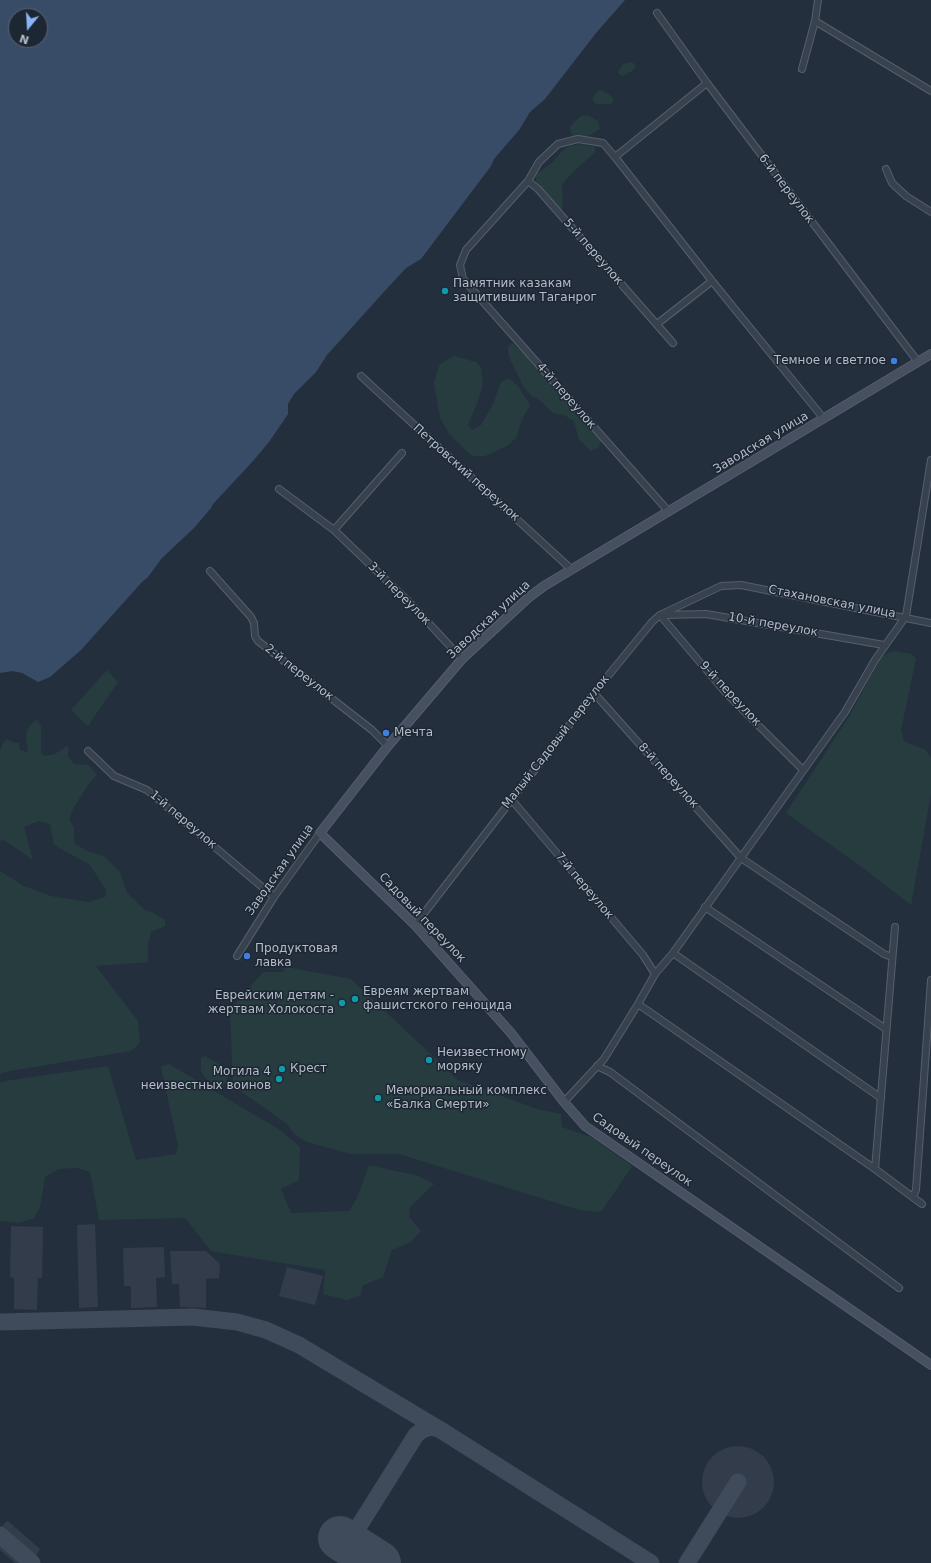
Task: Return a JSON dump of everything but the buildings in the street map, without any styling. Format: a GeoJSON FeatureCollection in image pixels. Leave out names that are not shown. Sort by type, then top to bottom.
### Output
{"type":"FeatureCollection","features":[{"type":"Feature","properties":{"kind":"street"},"geometry":{"type":"LineString","coordinates":[[802,69],[815,20],[818,0]]}},
{"type":"Feature","properties":{"kind":"street","name":"6-й переулок"},"geometry":{"type":"LineString","coordinates":[[657,13],[707,83],[918,362]]}},
{"type":"Feature","properties":{"kind":"street"},"geometry":{"type":"LineString","coordinates":[[815,20],[931,91]]}},
{"type":"Feature","properties":{"kind":"street"},"geometry":{"type":"LineString","coordinates":[[615,157],[707,83]]}},
{"type":"Feature","properties":{"kind":"street"},"geometry":{"type":"LineString","coordinates":[[528,180],[539,162],[558,144],[578,139],[602,143],[615,157],[712,281],[824,419]]}},
{"type":"Feature","properties":{"kind":"street"},"geometry":{"type":"LineString","coordinates":[[886,169],[892,183],[906,196],[931,212]]}},
{"type":"Feature","properties":{"kind":"street","name":"4-й переулок"},"geometry":{"type":"LineString","coordinates":[[528,180],[466,250],[460,265],[463,279],[668,512]]}},
{"type":"Feature","properties":{"kind":"street","name":"5-й переулок"},"geometry":{"type":"LineString","coordinates":[[528,180],[538,189],[673,343]]}},
{"type":"Feature","properties":{"kind":"street"},"geometry":{"type":"LineString","coordinates":[[657,324],[712,281]]}},
{"type":"Feature","properties":{"kind":"street","name":"Заводская улица"},"geometry":{"type":"LineString","coordinates":[[237,956],[274,897],[320,833],[388,746],[462,659],[528,598],[571,569],[931,354]]}},
{"type":"Feature","properties":{"kind":"street","name":"Петровский переулок"},"geometry":{"type":"LineString","coordinates":[[360,376],[571,569]]}},
{"type":"Feature","properties":{"kind":"street"},"geometry":{"type":"LineString","coordinates":[[334,530],[402,453]]}},
{"type":"Feature","properties":{"kind":"street","name":"Стахановская улица"},"geometry":{"type":"LineString","coordinates":[[721,586],[741,585],[906,616],[931,460]]}},
{"type":"Feature","properties":{"kind":"street","name":"3-й переулок"},"geometry":{"type":"LineString","coordinates":[[279,489],[334,530],[409,602],[462,659]]}},
{"type":"Feature","properties":{"kind":"street","name":"2-й переулок"},"geometry":{"type":"LineString","coordinates":[[210,571],[251,617],[254,623],[255,636],[258,641],[372,730],[388,746]]}},
{"type":"Feature","properties":{"kind":"street","name":"Малый Садовый переулок"},"geometry":{"type":"LineString","coordinates":[[415,925],[464,863],[511,799],[652,622],[660,615],[721,586]]}},
{"type":"Feature","properties":{"kind":"street","name":"10-й переулок"},"geometry":{"type":"LineString","coordinates":[[660,615],[706,614],[884,646]]}},
{"type":"Feature","properties":{"kind":"street","name":"9-й переулок"},"geometry":{"type":"LineString","coordinates":[[660,615],[726,693],[803,770]]}},
{"type":"Feature","properties":{"kind":"street"},"geometry":{"type":"LineString","coordinates":[[564,1102],[604,1059],[655,974],[673,953],[845,712],[884,646],[906,616],[931,623]]}},
{"type":"Feature","properties":{"kind":"street","name":"8-й переулок"},"geometry":{"type":"LineString","coordinates":[[594,693],[741,858],[884,954],[892,957]]}},
{"type":"Feature","properties":{"kind":"street","name":"1-й переулок"},"geometry":{"type":"LineString","coordinates":[[88,751],[114,776],[147,790],[274,897]]}},
{"type":"Feature","properties":{"kind":"street","name":"7-й переулок"},"geometry":{"type":"LineString","coordinates":[[511,799],[643,955],[655,974]]}},
{"type":"Feature","properties":{"kind":"street","name":"Садовый переулок"},"geometry":{"type":"LineString","coordinates":[[320,833],[415,925],[511,1033],[564,1102],[585,1126],[931,1365]]}},
{"type":"Feature","properties":{"kind":"street"},"geometry":{"type":"LineString","coordinates":[[705,907],[886,1029]]}},
{"type":"Feature","properties":{"kind":"street"},"geometry":{"type":"LineString","coordinates":[[875,1169],[895,927]]}},
{"type":"Feature","properties":{"kind":"street"},"geometry":{"type":"LineString","coordinates":[[673,953],[881,1098]]}},
{"type":"Feature","properties":{"kind":"street"},"geometry":{"type":"LineString","coordinates":[[914,1197],[916,1190],[931,980]]}},
{"type":"Feature","properties":{"kind":"street"},"geometry":{"type":"LineString","coordinates":[[638,1004],[875,1169],[922,1204]]}},
{"type":"Feature","properties":{"kind":"street"},"geometry":{"type":"LineString","coordinates":[[596,1066],[610,1072],[898,1288]]}},
{"type":"Feature","properties":{"kind":"shaded area"},"geometry":{"type":"Polygon","coordinates":[[[95,1224],[98,1307],[79,1308],[77,1225],[95,1224]]]}},
{"type":"Feature","properties":{"kind":"shaded area"},"geometry":{"type":"Polygon","coordinates":[[[11,1226],[43,1227],[42,1278],[38,1278],[37,1310],[14,1309],[14,1278],[10,1277],[11,1226]]]}},
{"type":"Feature","properties":{"kind":"shaded area"},"geometry":{"type":"Polygon","coordinates":[[[164,1247],[165,1277],[156,1278],[157,1307],[131,1308],[131,1286],[124,1286],[123,1248],[164,1247]]]}},
{"type":"Feature","properties":{"kind":"shaded area"},"geometry":{"type":"Polygon","coordinates":[[[170,1251],[206,1251],[220,1264],[219,1278],[206,1279],[206,1308],[180,1307],[179,1284],[172,1284],[170,1251]]]}},
{"type":"Feature","properties":{"kind":"shaded area"},"geometry":{"type":"Polygon","coordinates":[[[287,1267],[323,1276],[315,1305],[279,1296],[287,1267]]]}},
{"type":"Feature","properties":{"kind":"shaded area"},"geometry":{"type":"Polygon","coordinates":[[[738,1446],[752,1449],[764,1456],[771,1468],[774,1482],[771,1496],[764,1508],[752,1515],[738,1518],[724,1515],[712,1508],[705,1496],[702,1482],[705,1468],[712,1456],[724,1449],[738,1446]]]}},
{"type":"Feature","properties":{"kind":"shaded area"},"geometry":{"type":"Polygon","coordinates":[[[7,1521],[40,1549],[30,1563],[15,1563],[0,1550],[0,1528],[7,1521]]]}},
{"type":"Feature","properties":{"kind":"green space"},"geometry":{"type":"Polygon","coordinates":[[[632,62],[636,66],[632,71],[623,76],[618,74],[623,64],[632,62]]]}},
{"type":"Feature","properties":{"kind":"green space"},"geometry":{"type":"Polygon","coordinates":[[[602,90],[614,100],[611,104],[596,104],[592,100],[597,91],[602,90]]]}},
{"type":"Feature","properties":{"kind":"green space"},"geometry":{"type":"Polygon","coordinates":[[[587,115],[598,121],[600,129],[583,138],[573,138],[570,128],[573,123],[581,116],[587,115]]]}},
{"type":"Feature","properties":{"kind":"green space"},"geometry":{"type":"Polygon","coordinates":[[[581,144],[595,147],[595,152],[569,176],[562,185],[563,204],[561,212],[538,189],[535,175],[553,162],[563,150],[569,146],[581,144]]]}},
{"type":"Feature","properties":{"kind":"green space"},"geometry":{"type":"Polygon","coordinates":[[[512,343],[522,351],[601,440],[599,447],[591,451],[579,440],[574,421],[564,415],[553,413],[537,398],[532,397],[523,386],[509,357],[508,347],[512,343]]]}},
{"type":"Feature","properties":{"kind":"green space"},"geometry":{"type":"Polygon","coordinates":[[[454,356],[476,362],[481,368],[483,384],[468,425],[472,430],[481,425],[493,404],[501,382],[509,378],[518,386],[530,405],[522,420],[516,438],[507,446],[485,456],[472,456],[450,435],[440,418],[434,383],[439,365],[454,356]]]}},
{"type":"Feature","properties":{"kind":"green space"},"geometry":{"type":"Polygon","coordinates":[[[893,651],[912,654],[916,659],[901,730],[904,741],[926,750],[931,758],[931,794],[911,905],[863,868],[786,813],[850,715],[881,657],[893,651]]]}},
{"type":"Feature","properties":{"kind":"green space"},"geometry":{"type":"Polygon","coordinates":[[[107,670],[118,682],[88,726],[71,710],[107,670]]]}},
{"type":"Feature","properties":{"kind":"green space"},"geometry":{"type":"Polygon","coordinates":[[[37,720],[41,726],[41,753],[45,756],[55,754],[67,746],[69,749],[68,756],[74,764],[89,765],[97,775],[90,782],[74,807],[69,819],[74,828],[74,843],[87,851],[104,856],[120,872],[127,893],[145,910],[152,912],[165,920],[165,926],[151,932],[148,944],[148,962],[96,966],[138,1021],[140,1042],[136,1047],[131,1051],[4,1072],[0,1074],[0,871],[24,886],[51,896],[88,902],[105,897],[106,890],[90,865],[54,845],[50,824],[39,821],[24,827],[33,860],[4,840],[0,841],[0,751],[4,741],[7,739],[14,743],[19,743],[20,750],[26,752],[28,751],[26,738],[27,730],[32,723],[37,720]]]}},
{"type":"Feature","properties":{"kind":"green space","name":"Мемориальный комплекс «Балка Смерти»"},"geometry":{"type":"Polygon","coordinates":[[[286,967],[351,979],[458,1080],[537,1109],[561,1114],[562,1127],[593,1138],[632,1166],[631,1168],[601,1212],[587,1211],[576,1209],[399,1154],[351,1154],[307,1142],[294,1134],[287,1124],[233,1086],[230,1010],[263,972],[283,972],[286,967]]]}},
{"type":"Feature","properties":{"kind":"green space"},"geometry":{"type":"Polygon","coordinates":[[[205,1056],[226,1068],[228,1075],[227,1081],[222,1087],[207,1080],[201,1071],[201,1058],[205,1056]]]}},
{"type":"Feature","properties":{"kind":"green space"},"geometry":{"type":"Polygon","coordinates":[[[169,1064],[280,1130],[300,1147],[299,1180],[281,1189],[291,1213],[349,1211],[357,1198],[369,1165],[419,1176],[434,1184],[410,1207],[409,1217],[421,1231],[411,1242],[392,1250],[383,1277],[362,1286],[361,1295],[347,1300],[323,1294],[325,1270],[211,1251],[185,1218],[99,1220],[90,1172],[77,1168],[59,1169],[45,1177],[40,1208],[34,1218],[19,1223],[0,1221],[0,1083],[4,1081],[108,1066],[136,1160],[176,1154],[178,1146],[161,1067],[169,1064]]]}},
{"type":"Feature","properties":{"kind":"water"},"geometry":{"type":"Polygon","coordinates":[[[0,0],[625,0],[596,33],[545,99],[530,112],[519,130],[494,159],[491,166],[421,259],[406,268],[327,355],[316,372],[294,394],[288,404],[288,414],[269,442],[213,504],[194,528],[162,558],[148,577],[81,650],[50,677],[38,682],[22,673],[12,671],[0,673],[0,0]]]}},
{"type":"Feature","properties":{"kind":"taxiway"},"geometry":{"type":"LineString","coordinates":[[0,1322],[193,1317],[237,1322],[266,1330],[299,1345],[439,1429],[651,1563]]}},
{"type":"Feature","properties":{"kind":"taxiway"},"geometry":{"type":"LineString","coordinates":[[365,1554],[356,1543],[355,1538],[359,1526],[416,1435],[422,1430],[430,1427],[439,1429]]}},
{"type":"Feature","properties":{"kind":"taxiway"},"geometry":{"type":"LineString","coordinates":[[687,1563],[738,1482]]}},
{"type":"Feature","properties":{"kind":"taxiway"},"geometry":{"type":"LineString","coordinates":[[0,1535],[32,1563]]}},
{"type":"Feature","properties":{"kind":"runway"},"geometry":{"type":"LineString","coordinates":[[340,1538],[379,1563]]}},
{"type":"Feature","properties":{"kind":"place","name":"Памятник казакам защитившим Таганрог"},"geometry":{"type":"Point","coordinates":[445,291]}},
{"type":"Feature","properties":{"kind":"place","name":"Темное и светлое"},"geometry":{"type":"Point","coordinates":[894,361]}},
{"type":"Feature","properties":{"kind":"place","name":"Мечта"},"geometry":{"type":"Point","coordinates":[386,733]}},
{"type":"Feature","properties":{"kind":"place","name":"Продуктовая лавка"},"geometry":{"type":"Point","coordinates":[247,956]}},
{"type":"Feature","properties":{"kind":"place","name":"Евреям жертвам фашистского геноцида"},"geometry":{"type":"Point","coordinates":[355,999]}},
{"type":"Feature","properties":{"kind":"place","name":"Еврейским детям - жертвам Холокоста"},"geometry":{"type":"Point","coordinates":[342,1003]}},
{"type":"Feature","properties":{"kind":"place","name":"Неизвестному моряку"},"geometry":{"type":"Point","coordinates":[429,1060]}},
{"type":"Feature","properties":{"kind":"place","name":"Крест"},"geometry":{"type":"Point","coordinates":[282,1069]}},
{"type":"Feature","properties":{"kind":"place","name":"Могила 4 неизвестных воинов"},"geometry":{"type":"Point","coordinates":[279,1079]}},
{"type":"Feature","properties":{"kind":"place","name":"Мемориальный комплекс «Балка Смерти»"},"geometry":{"type":"Point","coordinates":[378,1098]}}]}
